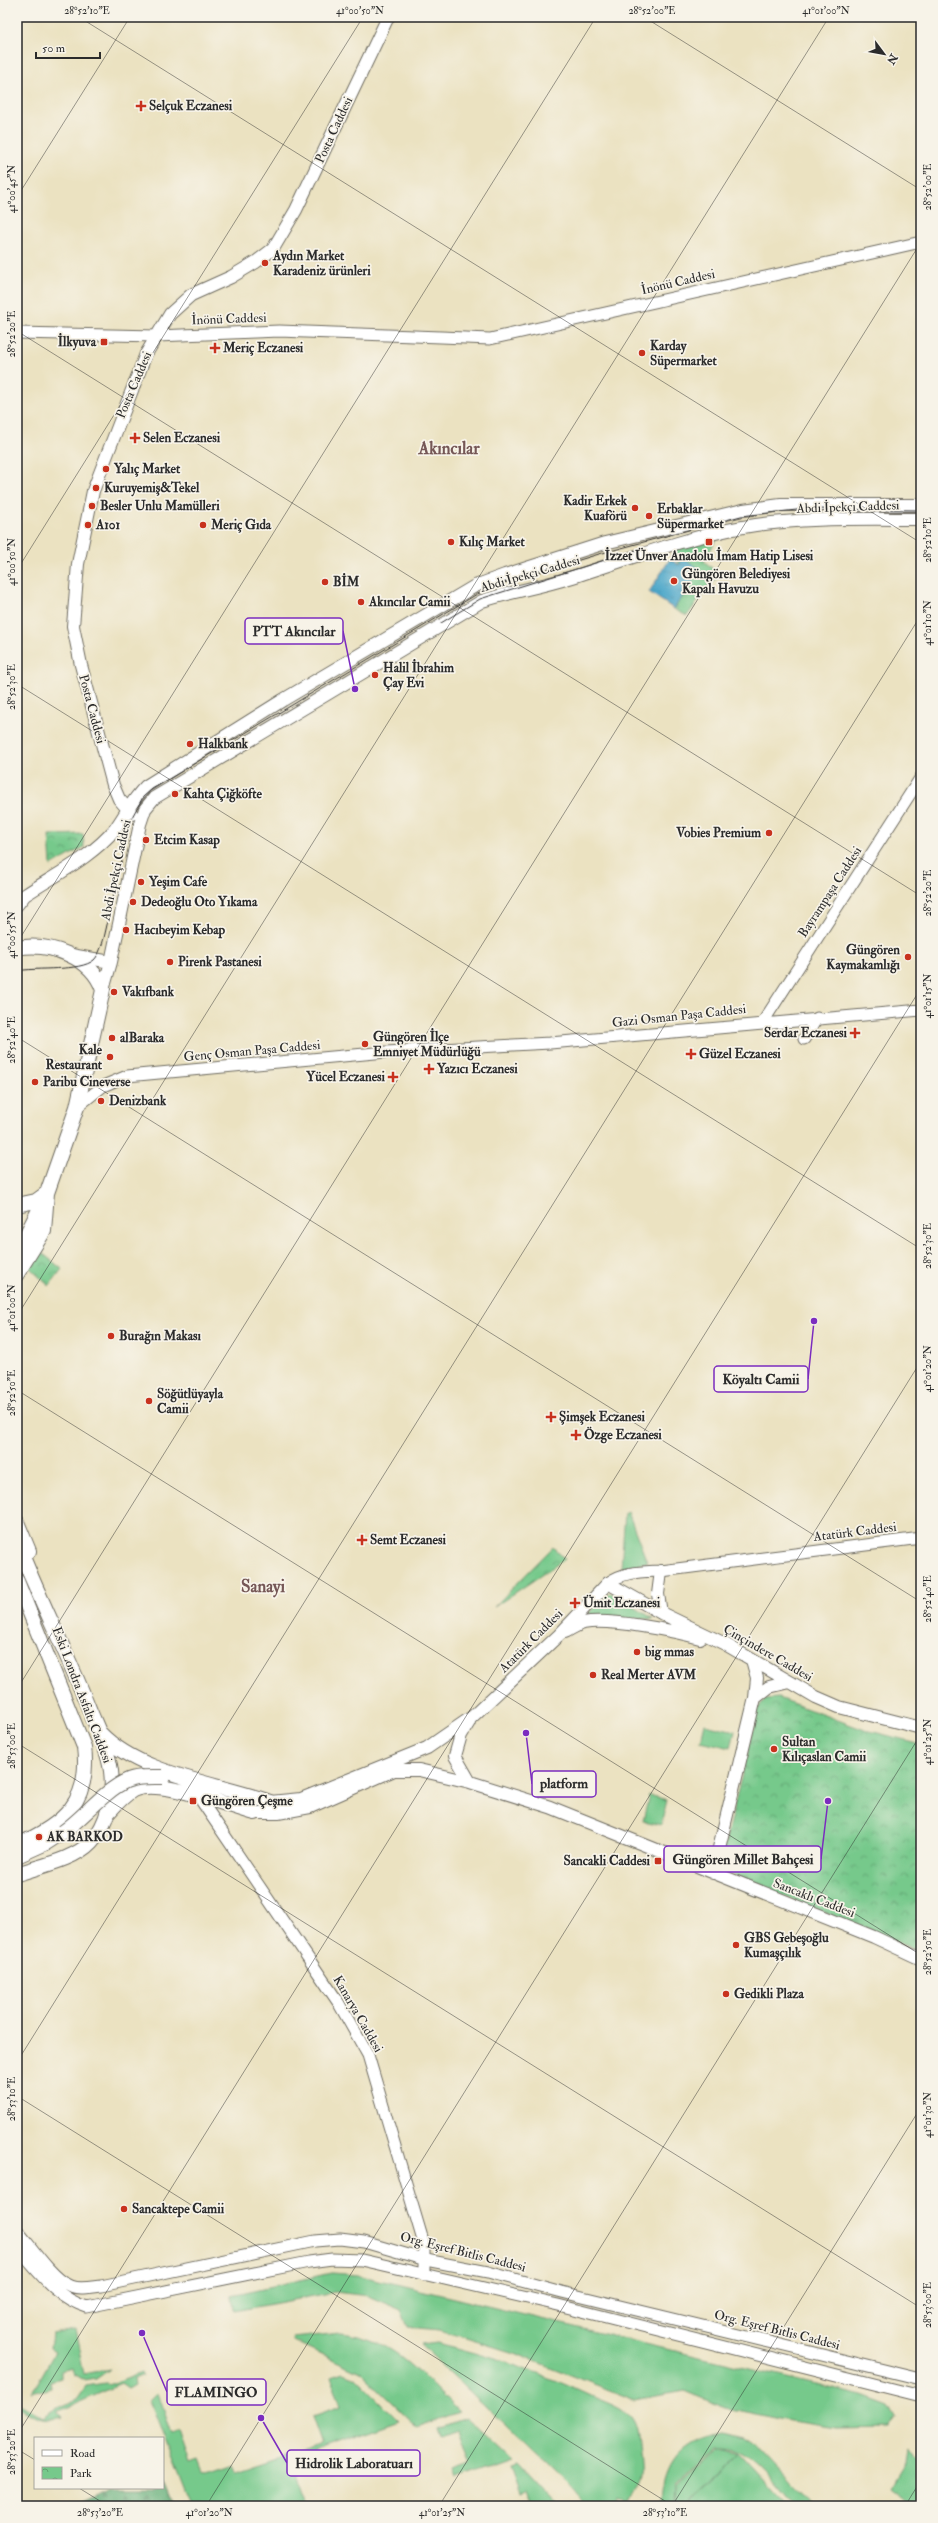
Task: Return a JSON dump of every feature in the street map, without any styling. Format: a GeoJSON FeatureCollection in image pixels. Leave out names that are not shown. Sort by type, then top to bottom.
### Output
{"type":"FeatureCollection","features":[{"type":"Feature","properties":{"kind":"main road","name":"Posta Caddesi"},"geometry":{"type":"LineString","coordinates":[[126,810],[114,785],[106,760],[80,665],[73,626],[78,564],[93,491],[146,354],[156,336],[170,314],[191,295],[231,277],[256,262],[273,249],[296,210],[388,17]]}},
{"type":"Feature","properties":{"kind":"main road","name":"Abdi İpekçi Caddesi"},"geometry":{"type":"LineString","coordinates":[[17,905],[26,895],[97,847],[115,828],[126,810],[146,786],[283,700],[475,586],[505,574],[605,543],[743,510],[780,505],[921,505]]}},
{"type":"Feature","properties":{"kind":"main road","name":"Abdi İpekçi Caddesi"},"geometry":{"type":"LineString","coordinates":[[103,990],[111,962],[143,812],[154,798],[482,601],[508,593],[550,584],[633,555],[743,527],[773,523],[921,519]]}},
{"type":"Feature","properties":{"kind":"main road"},"geometry":{"type":"LineString","coordinates":[[126,810],[133,814],[143,812]]}},
{"type":"Feature","properties":{"kind":"main road"},"geometry":{"type":"LineString","coordinates":[[17,948],[27,946],[46,948],[68,954],[111,962]]}},
{"type":"Feature","properties":{"kind":"main road"},"geometry":{"type":"LineString","coordinates":[[18,1251],[47,1193],[77,1107],[103,990],[99,977],[92,969],[68,954]]}},
{"type":"Feature","properties":{"kind":"main road"},"geometry":{"type":"LineString","coordinates":[[17,1204],[36,1201],[47,1193]]}},
{"type":"Feature","properties":{"kind":"main road"},"geometry":{"type":"LineString","coordinates":[[17,1274],[44,1231],[47,1193]]}},
{"type":"Feature","properties":{"kind":"main road"},"geometry":{"type":"LineString","coordinates":[[17,1522],[38,1573],[43,1600]]}},
{"type":"Feature","properties":{"kind":"main road","name":"Eski Londra Asfaltı Caddesi"},"geometry":{"type":"LineString","coordinates":[[17,1542],[30,1576],[43,1600],[98,1732],[111,1772],[108,1813],[102,1827],[91,1842],[72,1855],[17,1874]]}},
{"type":"Feature","properties":{"kind":"main road"},"geometry":{"type":"LineString","coordinates":[[661,1571],[658,1594],[661,1613]]}},
{"type":"Feature","properties":{"kind":"main road","name":"Eski Londra Asfaltı Caddesi"},"geometry":{"type":"LineString","coordinates":[[17,1581],[84,1747],[87,1766],[78,1802],[42,1834],[17,1845]]}},
{"type":"Feature","properties":{"kind":"main road","name":"Çinçindere Caddesi"},"geometry":{"type":"LineString","coordinates":[[608,1582],[661,1613],[725,1644],[790,1682],[839,1707],[921,1728]]}},
{"type":"Feature","properties":{"kind":"main road","name":"Atatürk Caddesi"},"geometry":{"type":"LineString","coordinates":[[270,1802],[301,1799],[427,1748],[472,1717],[559,1635],[608,1582]]}},
{"type":"Feature","properties":{"kind":"main road"},"geometry":{"type":"LineString","coordinates":[[559,1635],[583,1623],[599,1621],[681,1633],[725,1644]]}},
{"type":"Feature","properties":{"kind":"main road"},"geometry":{"type":"LineString","coordinates":[[713,1873],[755,1698],[756,1678],[752,1660]]}},
{"type":"Feature","properties":{"kind":"main road"},"geometry":{"type":"LineString","coordinates":[[755,1698],[769,1686],[790,1682]]}},
{"type":"Feature","properties":{"kind":"main road"},"geometry":{"type":"LineString","coordinates":[[470,1782],[455,1756],[461,1734],[472,1717]]}},
{"type":"Feature","properties":{"kind":"main road"},"geometry":{"type":"LineString","coordinates":[[98,1732],[126,1754],[155,1767],[270,1802]]}},
{"type":"Feature","properties":{"kind":"main road","name":"Sancaklı Caddesi"},"geometry":{"type":"LineString","coordinates":[[255,1813],[278,1813],[310,1806],[394,1770],[420,1770],[470,1782],[550,1807],[874,1937],[921,1959]]}},
{"type":"Feature","properties":{"kind":"main road"},"geometry":{"type":"LineString","coordinates":[[17,1856],[46,1843],[82,1819],[114,1788],[127,1780],[145,1777],[163,1778],[248,1801],[270,1802]]}},
{"type":"Feature","properties":{"kind":"main road"},"geometry":{"type":"LineString","coordinates":[[108,1813],[119,1800],[134,1790],[151,1787],[171,1789],[255,1813]]}},
{"type":"Feature","properties":{"kind":"street","name":"İnönü Caddesi"},"geometry":{"type":"LineString","coordinates":[[17,333],[156,336],[279,331],[490,339],[921,242]]}},
{"type":"Feature","properties":{"kind":"street","name":"Bayrampaşa Caddesi"},"geometry":{"type":"LineString","coordinates":[[763,1022],[921,777]]}},
{"type":"Feature","properties":{"kind":"street","name":"Gazi Osman Paşa Caddesi"},"geometry":{"type":"LineString","coordinates":[[439,1048],[550,1043],[763,1022],[921,1010]]}},
{"type":"Feature","properties":{"kind":"street"},"geometry":{"type":"LineString","coordinates":[[804,1039],[817,1018]]}},
{"type":"Feature","properties":{"kind":"street","name":"Genç Osman Paşa Caddesi"},"geometry":{"type":"LineString","coordinates":[[77,1107],[103,1086],[127,1076],[439,1048]]}},
{"type":"Feature","properties":{"kind":"street","name":"Atatürk Caddesi"},"geometry":{"type":"LineString","coordinates":[[608,1582],[619,1575],[921,1538]]}},
{"type":"Feature","properties":{"kind":"street","name":"Kanarya Caddesi"},"geometry":{"type":"LineString","coordinates":[[198,1796],[338,2002],[368,2055],[422,2237],[426,2260],[424,2275]]}},
{"type":"Feature","properties":{"kind":"street","name":"Org. Eşref Bitlis Caddesi"},"geometry":{"type":"LineString","coordinates":[[17,2230],[58,2277],[71,2286],[84,2288],[315,2241],[340,2239],[364,2242],[426,2260],[488,2272],[562,2292],[921,2379]]}},
{"type":"Feature","properties":{"kind":"street"},"geometry":{"type":"LineString","coordinates":[[17,2248],[54,2289],[70,2302],[87,2307],[332,2259],[362,2260],[558,2305],[921,2396]]}},
{"type":"Feature","properties":{"kind":"green space"},"geometry":{"type":"Polygon","coordinates":[[[719,535],[704,561],[720,575],[709,586],[687,616],[674,609],[700,569],[679,565],[672,549],[719,535]]]}},
{"type":"Feature","properties":{"kind":"green space"},"geometry":{"type":"Polygon","coordinates":[[[83,834],[84,847],[51,866],[49,835],[83,834]]]}},
{"type":"Feature","properties":{"kind":"green space"},"geometry":{"type":"Polygon","coordinates":[[[37,1249],[62,1269],[49,1286],[28,1266],[37,1249]]]}},
{"type":"Feature","properties":{"kind":"green space"},"geometry":{"type":"Polygon","coordinates":[[[628,1512],[647,1562],[621,1568],[625,1513],[628,1512]]]}},
{"type":"Feature","properties":{"kind":"green space"},"geometry":{"type":"Polygon","coordinates":[[[553,1547],[565,1559],[494,1607],[553,1547]]]}},
{"type":"Feature","properties":{"kind":"green space"},"geometry":{"type":"Polygon","coordinates":[[[611,1593],[654,1619],[606,1618],[578,1622],[611,1593]]]}},
{"type":"Feature","properties":{"kind":"green space"},"geometry":{"type":"Polygon","coordinates":[[[778,1698],[862,1729],[921,1744],[921,1952],[736,1877],[723,1866],[721,1858],[759,1707],[765,1699],[778,1698]]]}},
{"type":"Feature","properties":{"kind":"green space"},"geometry":{"type":"Polygon","coordinates":[[[705,1724],[735,1731],[731,1748],[701,1741],[705,1724]]]}},
{"type":"Feature","properties":{"kind":"green space"},"geometry":{"type":"Polygon","coordinates":[[[649,1795],[667,1800],[661,1825],[643,1821],[649,1795]]]}},
{"type":"Feature","properties":{"kind":"green space"},"geometry":{"type":"Polygon","coordinates":[[[332,2273],[358,2275],[862,2396],[889,2406],[896,2418],[888,2427],[837,2428],[790,2421],[726,2408],[684,2391],[635,2400],[514,2353],[440,2330],[408,2327],[401,2310],[368,2296],[335,2292],[234,2311],[232,2295],[332,2273]]]}},
{"type":"Feature","properties":{"kind":"green space"},"geometry":{"type":"Polygon","coordinates":[[[75,2330],[84,2374],[110,2369],[96,2379],[85,2381],[73,2374],[72,2368],[61,2371],[61,2378],[50,2381],[51,2388],[32,2393],[55,2352],[50,2349],[52,2334],[75,2330]]]}},
{"type":"Feature","properties":{"kind":"green space"},"geometry":{"type":"Polygon","coordinates":[[[341,2333],[361,2337],[378,2343],[393,2351],[420,2373],[459,2412],[417,2427],[360,2372],[293,2341],[292,2338],[341,2333]]]}},
{"type":"Feature","properties":{"kind":"green space"},"geometry":{"type":"Polygon","coordinates":[[[437,2343],[499,2360],[539,2374],[623,2411],[632,2420],[637,2434],[640,2474],[639,2480],[634,2489],[625,2500],[618,2496],[614,2506],[586,2506],[567,2484],[421,2345],[437,2343]]]}},
{"type":"Feature","properties":{"kind":"green space"},"geometry":{"type":"Polygon","coordinates":[[[141,2373],[143,2375],[134,2379],[135,2385],[128,2389],[121,2384],[57,2412],[63,2417],[50,2419],[39,2417],[17,2406],[18,2403],[43,2417],[61,2406],[76,2400],[86,2386],[105,2383],[114,2384],[141,2373]]]}},
{"type":"Feature","properties":{"kind":"green space"},"geometry":{"type":"Polygon","coordinates":[[[343,2373],[356,2378],[399,2421],[295,2457],[294,2453],[322,2444],[312,2416],[341,2406],[331,2377],[343,2373]]]}},
{"type":"Feature","properties":{"kind":"green space"},"geometry":{"type":"Polygon","coordinates":[[[158,2393],[172,2435],[180,2432],[191,2464],[199,2461],[204,2474],[232,2464],[235,2470],[286,2453],[305,2506],[191,2506],[150,2401],[158,2393]]]}},
{"type":"Feature","properties":{"kind":"green space"},"geometry":{"type":"Polygon","coordinates":[[[466,2418],[511,2460],[457,2479],[454,2471],[470,2465],[458,2431],[442,2437],[439,2428],[466,2418]]]}},
{"type":"Feature","properties":{"kind":"green space"},"geometry":{"type":"Polygon","coordinates":[[[724,2433],[747,2438],[756,2444],[815,2506],[797,2506],[763,2467],[753,2459],[730,2449],[717,2448],[676,2486],[675,2506],[658,2506],[661,2503],[662,2488],[666,2475],[678,2454],[697,2440],[724,2433]]]}},
{"type":"Feature","properties":{"kind":"green space"},"geometry":{"type":"Polygon","coordinates":[[[718,2449],[726,2449],[742,2454],[686,2506],[676,2506],[677,2487],[718,2449]]]}},
{"type":"Feature","properties":{"kind":"green space"},"geometry":{"type":"Polygon","coordinates":[[[906,2449],[921,2464],[921,2506],[902,2506],[905,2500],[888,2487],[904,2461],[906,2449]]]}},
{"type":"Feature","properties":{"kind":"green space"},"geometry":{"type":"Polygon","coordinates":[[[742,2454],[790,2506],[687,2506],[742,2454]]]}},
{"type":"Feature","properties":{"kind":"green space"},"geometry":{"type":"Polygon","coordinates":[[[516,2465],[554,2506],[530,2506],[525,2492],[519,2494],[509,2467],[516,2465]]]}},
{"type":"Feature","properties":{"kind":"green space"},"geometry":{"type":"Polygon","coordinates":[[[164,2484],[173,2506],[74,2506],[110,2489],[164,2489],[164,2484]]]}},
{"type":"Feature","properties":{"kind":"water","name":"Güngören Belediyesi Kapalı Havuzu"},"geometry":{"type":"Polygon","coordinates":[[[683,558],[700,569],[674,609],[649,592],[670,559],[679,565],[683,558]]]}},
{"type":"Feature","properties":{"kind":"tram line"},"geometry":{"type":"LineString","coordinates":[[17,971],[68,968],[87,964],[96,958],[104,938],[131,819],[143,797],[152,789],[477,594],[504,583],[599,554],[741,516],[806,509],[921,510]]}},
{"type":"Feature","properties":{"kind":"tram line"},"geometry":{"type":"LineString","coordinates":[[441,623],[480,599],[637,550]]}},
{"type":"Feature","properties":{"kind":"place","name":"Selçuk Eczanesi"},"geometry":{"type":"Point","coordinates":[141,106]}},
{"type":"Feature","properties":{"kind":"place","name":"Aydın Market Karadeniz ürünleri"},"geometry":{"type":"Point","coordinates":[265,263]}},
{"type":"Feature","properties":{"kind":"place","name":"İlkyuva"},"geometry":{"type":"Point","coordinates":[104,342]}},
{"type":"Feature","properties":{"kind":"place","name":"Meriç Eczanesi"},"geometry":{"type":"Point","coordinates":[215,348]}},
{"type":"Feature","properties":{"kind":"place","name":"Karday Süpermarket"},"geometry":{"type":"Point","coordinates":[642,353]}},
{"type":"Feature","properties":{"kind":"place","name":"Selen Eczanesi"},"geometry":{"type":"Point","coordinates":[135,438]}},
{"type":"Feature","properties":{"kind":"place","name":"Yalıç Market"},"geometry":{"type":"Point","coordinates":[106,469]}},
{"type":"Feature","properties":{"kind":"place","name":"Kuruyemiş&Tekel"},"geometry":{"type":"Point","coordinates":[96,488]}},
{"type":"Feature","properties":{"kind":"place","name":"Besler Unlu Mamülleri"},"geometry":{"type":"Point","coordinates":[92,506]}},
{"type":"Feature","properties":{"kind":"place","name":"Kadir Erkek Kuaförü"},"geometry":{"type":"Point","coordinates":[635,508]}},
{"type":"Feature","properties":{"kind":"place","name":"Erbaklar Süpermarket"},"geometry":{"type":"Point","coordinates":[649,516]}},
{"type":"Feature","properties":{"kind":"place","name":"A101"},"geometry":{"type":"Point","coordinates":[88,525]}},
{"type":"Feature","properties":{"kind":"place","name":"Meriç Gıda"},"geometry":{"type":"Point","coordinates":[203,525]}},
{"type":"Feature","properties":{"kind":"place","name":"Kılıç Market"},"geometry":{"type":"Point","coordinates":[451,542]}},
{"type":"Feature","properties":{"kind":"place","name":"İzzet Ünver Anadolu İmam Hatip Lisesi"},"geometry":{"type":"Point","coordinates":[709,542]}},
{"type":"Feature","properties":{"kind":"place","name":"Güngören Belediyesi Kapalı Havuzu"},"geometry":{"type":"Point","coordinates":[674,581]}},
{"type":"Feature","properties":{"kind":"place","name":"BİM"},"geometry":{"type":"Point","coordinates":[325,582]}},
{"type":"Feature","properties":{"kind":"place","name":"Akıncılar Camii"},"geometry":{"type":"Point","coordinates":[361,602]}},
{"type":"Feature","properties":{"kind":"place","name":"Halil İbrahim Çay Evi"},"geometry":{"type":"Point","coordinates":[375,675]}},
{"type":"Feature","properties":{"kind":"place","name":"PTT Akıncılar"},"geometry":{"type":"Point","coordinates":[355,689]}},
{"type":"Feature","properties":{"kind":"place","name":"Halkbank"},"geometry":{"type":"Point","coordinates":[190,744]}},
{"type":"Feature","properties":{"kind":"place","name":"Kahta Çiğköfte"},"geometry":{"type":"Point","coordinates":[175,794]}},
{"type":"Feature","properties":{"kind":"place","name":"Vobies Premium"},"geometry":{"type":"Point","coordinates":[769,833]}},
{"type":"Feature","properties":{"kind":"place","name":"Etcim Kasap"},"geometry":{"type":"Point","coordinates":[146,840]}},
{"type":"Feature","properties":{"kind":"place","name":"Yeşim Cafe"},"geometry":{"type":"Point","coordinates":[141,882]}},
{"type":"Feature","properties":{"kind":"place","name":"Dedeoğlu Oto Yıkama"},"geometry":{"type":"Point","coordinates":[133,902]}},
{"type":"Feature","properties":{"kind":"place","name":"Hacıbeyim Kebap"},"geometry":{"type":"Point","coordinates":[126,930]}},
{"type":"Feature","properties":{"kind":"place","name":"Güngören Kaymakamlığı"},"geometry":{"type":"Point","coordinates":[908,957]}},
{"type":"Feature","properties":{"kind":"place","name":"Pirenk Pastanesi"},"geometry":{"type":"Point","coordinates":[170,962]}},
{"type":"Feature","properties":{"kind":"place","name":"Vakıfbank"},"geometry":{"type":"Point","coordinates":[114,992]}},
{"type":"Feature","properties":{"kind":"place","name":"Serdar Eczanesi"},"geometry":{"type":"Point","coordinates":[855,1033]}},
{"type":"Feature","properties":{"kind":"place","name":"alBaraka"},"geometry":{"type":"Point","coordinates":[112,1038]}},
{"type":"Feature","properties":{"kind":"place","name":"Güngören İlçe Emniyet Müdürlüğü"},"geometry":{"type":"Point","coordinates":[365,1044]}},
{"type":"Feature","properties":{"kind":"place","name":"Güzel Eczanesi"},"geometry":{"type":"Point","coordinates":[691,1054]}},
{"type":"Feature","properties":{"kind":"place","name":"Kale Restaurant"},"geometry":{"type":"Point","coordinates":[110,1057]}},
{"type":"Feature","properties":{"kind":"place","name":"Yazıcı Eczanesi"},"geometry":{"type":"Point","coordinates":[429,1069]}},
{"type":"Feature","properties":{"kind":"place","name":"Yücel Eczanesi"},"geometry":{"type":"Point","coordinates":[393,1077]}},
{"type":"Feature","properties":{"kind":"place","name":"Paribu Cineverse"},"geometry":{"type":"Point","coordinates":[35,1082]}},
{"type":"Feature","properties":{"kind":"place","name":"Denizbank"},"geometry":{"type":"Point","coordinates":[101,1101]}},
{"type":"Feature","properties":{"kind":"place","name":"Köyaltı Camii"},"geometry":{"type":"Point","coordinates":[814,1321]}},
{"type":"Feature","properties":{"kind":"place","name":"Burağın Makası"},"geometry":{"type":"Point","coordinates":[111,1336]}},
{"type":"Feature","properties":{"kind":"place","name":"Söğütlüyayla Camii"},"geometry":{"type":"Point","coordinates":[149,1401]}},
{"type":"Feature","properties":{"kind":"place","name":"Şimşek Eczanesi"},"geometry":{"type":"Point","coordinates":[551,1417]}},
{"type":"Feature","properties":{"kind":"place","name":"Özge Eczanesi"},"geometry":{"type":"Point","coordinates":[576,1435]}},
{"type":"Feature","properties":{"kind":"place","name":"Semt Eczanesi"},"geometry":{"type":"Point","coordinates":[362,1540]}},
{"type":"Feature","properties":{"kind":"place","name":"Ümit Eczanesi"},"geometry":{"type":"Point","coordinates":[575,1603]}},
{"type":"Feature","properties":{"kind":"place","name":"big mmas"},"geometry":{"type":"Point","coordinates":[637,1652]}},
{"type":"Feature","properties":{"kind":"place","name":"Real Merter AVM"},"geometry":{"type":"Point","coordinates":[593,1675]}},
{"type":"Feature","properties":{"kind":"place","name":"platform"},"geometry":{"type":"Point","coordinates":[526,1733]}},
{"type":"Feature","properties":{"kind":"place","name":"Sultan Kılıçaslan Camii"},"geometry":{"type":"Point","coordinates":[774,1749]}},
{"type":"Feature","properties":{"kind":"place","name":"Güngören Çeşme"},"geometry":{"type":"Point","coordinates":[193,1801]}},
{"type":"Feature","properties":{"kind":"place","name":"Güngören Millet Bahçesi"},"geometry":{"type":"Point","coordinates":[828,1801]}},
{"type":"Feature","properties":{"kind":"place","name":"AK BARKOD"},"geometry":{"type":"Point","coordinates":[39,1837]}},
{"type":"Feature","properties":{"kind":"place","name":"Sancakli Caddesi"},"geometry":{"type":"Point","coordinates":[658,1861]}},
{"type":"Feature","properties":{"kind":"place","name":"GBS Gebeşoğlu Kumaşçılık"},"geometry":{"type":"Point","coordinates":[736,1945]}},
{"type":"Feature","properties":{"kind":"place","name":"Gedikli Plaza"},"geometry":{"type":"Point","coordinates":[726,1994]}},
{"type":"Feature","properties":{"kind":"place","name":"Sancaktepe Camii"},"geometry":{"type":"Point","coordinates":[124,2209]}},
{"type":"Feature","properties":{"kind":"place","name":"FLAMINGO"},"geometry":{"type":"Point","coordinates":[142,2333]}},
{"type":"Feature","properties":{"kind":"place","name":"Hidrolik Laboratuarı"},"geometry":{"type":"Point","coordinates":[261,2418]}},
{"type":"Feature","properties":{"kind":"district","name":"Akıncılar"},"geometry":{"type":"Point","coordinates":[449,448]}},
{"type":"Feature","properties":{"kind":"district","name":"Sanayi"},"geometry":{"type":"Point","coordinates":[263,1586]}}]}
